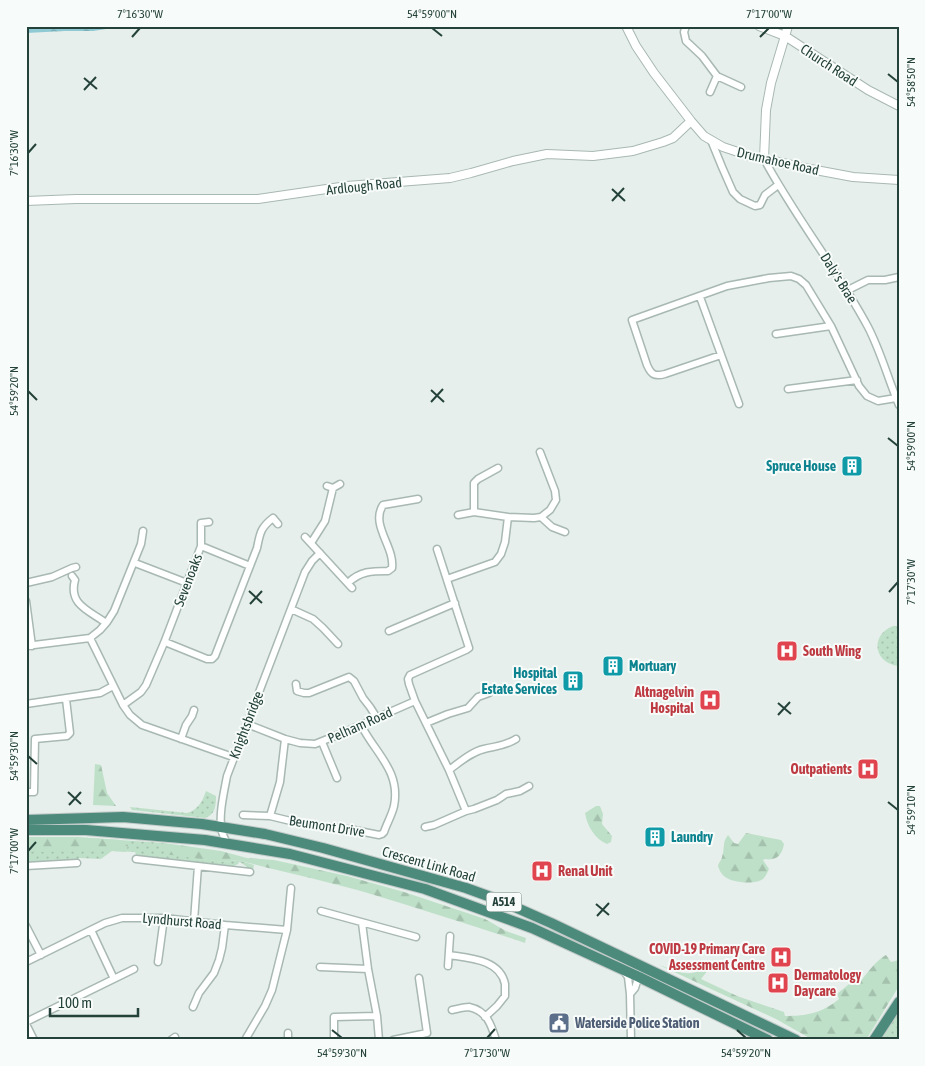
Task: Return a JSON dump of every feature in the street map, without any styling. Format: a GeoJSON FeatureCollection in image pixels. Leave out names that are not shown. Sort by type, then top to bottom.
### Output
{"type":"FeatureCollection","features":[{"type":"Feature","properties":{"kind":"highway","name":"Crescent Link Road"},"geometry":{"type":"LineString","coordinates":[[26,820],[123,817],[202,824],[265,834],[323,848],[471,890],[543,919],[796,1040]]}},
{"type":"Feature","properties":{"kind":"highway","name":"Crescent Link Road"},"geometry":{"type":"LineString","coordinates":[[26,830],[86,830],[205,840],[290,854],[425,889],[532,928],[639,977],[768,1040]]}},
{"type":"Feature","properties":{"kind":"highway"},"geometry":{"type":"LineString","coordinates":[[874,1040],[899,1002]]}},
{"type":"Feature","properties":{"kind":"street","name":"Drumahoe Road"},"geometry":{"type":"LineString","coordinates":[[626,26],[636,46],[654,73],[704,136],[724,147],[746,155],[853,177],[899,180]]}},
{"type":"Feature","properties":{"kind":"street"},"geometry":{"type":"LineString","coordinates":[[686,26],[684,32],[686,41],[702,56],[717,76],[741,87]]}},
{"type":"Feature","properties":{"kind":"street","name":"Church Road"},"geometry":{"type":"LineString","coordinates":[[759,26],[785,36],[868,90],[899,106]]}},
{"type":"Feature","properties":{"kind":"street"},"geometry":{"type":"LineString","coordinates":[[764,159],[765,121],[769,93],[788,26]]}},
{"type":"Feature","properties":{"kind":"street"},"geometry":{"type":"LineString","coordinates":[[710,92],[717,76]]}},
{"type":"Feature","properties":{"kind":"street","name":"Ardlough Road"},"geometry":{"type":"LineString","coordinates":[[26,201],[76,199],[258,199],[346,186],[450,178],[547,154],[594,156],[633,151],[673,138],[691,121]]}},
{"type":"Feature","properties":{"kind":"street"},"geometry":{"type":"LineString","coordinates":[[712,140],[726,178],[733,192],[740,200],[755,206],[760,205],[767,192],[778,185]]}},
{"type":"Feature","properties":{"kind":"street","name":"Daly's Brae"},"geometry":{"type":"LineString","coordinates":[[764,159],[778,185],[846,291],[874,341],[897,402]]}},
{"type":"Feature","properties":{"kind":"street"},"geometry":{"type":"LineString","coordinates":[[721,355],[658,376],[650,371],[647,365],[632,320],[727,286],[791,276],[799,279],[806,285],[831,326],[857,380],[867,396],[878,400],[897,402]]}},
{"type":"Feature","properties":{"kind":"street"},"geometry":{"type":"LineString","coordinates":[[846,291],[868,280],[885,280],[899,276]]}},
{"type":"Feature","properties":{"kind":"street"},"geometry":{"type":"LineString","coordinates":[[700,297],[738,404]]}},
{"type":"Feature","properties":{"kind":"street"},"geometry":{"type":"LineString","coordinates":[[776,334],[831,326]]}},
{"type":"Feature","properties":{"kind":"street"},"geometry":{"type":"LineString","coordinates":[[788,389],[857,380]]}},
{"type":"Feature","properties":{"kind":"street"},"geometry":{"type":"LineString","coordinates":[[458,515],[474,512],[508,517],[541,517],[550,510],[556,500],[555,491],[540,452]]}},
{"type":"Feature","properties":{"kind":"street"},"geometry":{"type":"LineString","coordinates":[[474,512],[474,483],[498,468]]}},
{"type":"Feature","properties":{"kind":"street"},"geometry":{"type":"LineString","coordinates":[[311,543],[325,521],[334,486]]}},
{"type":"Feature","properties":{"kind":"street"},"geometry":{"type":"LineString","coordinates":[[305,537],[350,586],[354,577],[369,572],[388,571],[392,568],[393,560],[379,518],[383,505],[418,499]]}},
{"type":"Feature","properties":{"kind":"street"},"geometry":{"type":"LineString","coordinates":[[447,579],[495,562],[505,542],[508,517]]}},
{"type":"Feature","properties":{"kind":"street"},"geometry":{"type":"LineString","coordinates":[[541,517],[552,527],[565,532]]}},
{"type":"Feature","properties":{"kind":"street"},"geometry":{"type":"LineString","coordinates":[[165,642],[207,659],[212,659],[215,656],[257,548],[264,524],[273,518],[278,524]]}},
{"type":"Feature","properties":{"kind":"street","name":"Sevenoaks"},"geometry":{"type":"LineString","coordinates":[[122,705],[141,692],[146,685],[165,642],[201,546],[201,523],[208,522]]}},
{"type":"Feature","properties":{"kind":"street"},"geometry":{"type":"LineString","coordinates":[[26,601],[29,646],[90,638],[106,623],[114,611],[142,544],[143,532]]}},
{"type":"Feature","properties":{"kind":"street"},"geometry":{"type":"LineString","coordinates":[[201,546],[250,566]]}},
{"type":"Feature","properties":{"kind":"street"},"geometry":{"type":"LineString","coordinates":[[437,549],[469,648],[410,676],[408,679],[415,701],[449,770],[466,811]]}},
{"type":"Feature","properties":{"kind":"street","name":"Knightsbridge"},"geometry":{"type":"LineString","coordinates":[[227,844],[222,833],[221,814],[226,779],[233,757],[307,568],[320,553]]}},
{"type":"Feature","properties":{"kind":"street"},"geometry":{"type":"LineString","coordinates":[[134,563],[187,583]]}},
{"type":"Feature","properties":{"kind":"street"},"geometry":{"type":"LineString","coordinates":[[26,583],[52,577],[76,567]]}},
{"type":"Feature","properties":{"kind":"street"},"geometry":{"type":"LineString","coordinates":[[72,576],[75,580],[73,590],[77,602],[106,623]]}},
{"type":"Feature","properties":{"kind":"street"},"geometry":{"type":"LineString","coordinates":[[389,631],[455,603]]}},
{"type":"Feature","properties":{"kind":"street"},"geometry":{"type":"LineString","coordinates":[[291,609],[313,620],[323,628],[333,643]]}},
{"type":"Feature","properties":{"kind":"street"},"geometry":{"type":"LineString","coordinates":[[90,638],[122,705],[130,715],[142,724],[233,757]]}},
{"type":"Feature","properties":{"kind":"street"},"geometry":{"type":"LineString","coordinates":[[296,684],[297,690],[309,693],[349,677],[354,681],[377,718]]}},
{"type":"Feature","properties":{"kind":"street"},"geometry":{"type":"LineString","coordinates":[[26,704],[100,693],[113,686]]}},
{"type":"Feature","properties":{"kind":"street"},"geometry":{"type":"LineString","coordinates":[[426,723],[468,708],[478,697],[489,693]]}},
{"type":"Feature","properties":{"kind":"street"},"geometry":{"type":"LineString","coordinates":[[26,792],[34,792],[35,739],[67,736],[70,734],[66,698]]}},
{"type":"Feature","properties":{"kind":"street","name":"Pelham Road"},"geometry":{"type":"LineString","coordinates":[[246,724],[285,739],[315,744],[415,701]]}},
{"type":"Feature","properties":{"kind":"street"},"geometry":{"type":"LineString","coordinates":[[181,739],[194,710]]}},
{"type":"Feature","properties":{"kind":"street","name":"Beumont Drive"},"geometry":{"type":"LineString","coordinates":[[243,815],[270,816],[303,824],[382,834],[394,808],[395,796],[392,776],[388,766],[366,737],[360,725]]}},
{"type":"Feature","properties":{"kind":"street","name":"Beumont Drive"},"geometry":{"type":"LineString","coordinates":[[270,816],[280,782],[285,739]]}},
{"type":"Feature","properties":{"kind":"street"},"geometry":{"type":"LineString","coordinates":[[449,770],[476,752],[508,744],[516,740]]}},
{"type":"Feature","properties":{"kind":"street"},"geometry":{"type":"LineString","coordinates":[[322,742],[338,778]]}},
{"type":"Feature","properties":{"kind":"street"},"geometry":{"type":"LineString","coordinates":[[425,827],[529,786]]}},
{"type":"Feature","properties":{"kind":"street"},"geometry":{"type":"LineString","coordinates":[[136,859],[250,872]]}},
{"type":"Feature","properties":{"kind":"street"},"geometry":{"type":"LineString","coordinates":[[26,866],[77,863]]}},
{"type":"Feature","properties":{"kind":"street"},"geometry":{"type":"LineString","coordinates":[[194,921],[198,866]]}},
{"type":"Feature","properties":{"kind":"street"},"geometry":{"type":"LineString","coordinates":[[245,1040],[272,990],[287,930],[291,888]]}},
{"type":"Feature","properties":{"kind":"street"},"geometry":{"type":"LineString","coordinates":[[321,911],[416,937]]}},
{"type":"Feature","properties":{"kind":"street","name":"Lyndhurst Road"},"geometry":{"type":"LineString","coordinates":[[26,962],[105,923],[122,918],[164,918],[287,930]]}},
{"type":"Feature","properties":{"kind":"street"},"geometry":{"type":"LineString","coordinates":[[158,962],[164,918]]}},
{"type":"Feature","properties":{"kind":"street"},"geometry":{"type":"LineString","coordinates":[[362,923],[379,1040]]}},
{"type":"Feature","properties":{"kind":"street"},"geometry":{"type":"LineString","coordinates":[[193,1007],[199,993],[214,973],[222,948],[225,925]]}},
{"type":"Feature","properties":{"kind":"street"},"geometry":{"type":"LineString","coordinates":[[26,926],[41,955]]}},
{"type":"Feature","properties":{"kind":"street"},"geometry":{"type":"LineString","coordinates":[[91,930],[114,979]]}},
{"type":"Feature","properties":{"kind":"street"},"geometry":{"type":"LineString","coordinates":[[448,966],[450,936]]}},
{"type":"Feature","properties":{"kind":"street"},"geometry":{"type":"LineString","coordinates":[[448,955],[478,960],[491,965],[499,972],[505,983],[505,996],[486,1016]]}},
{"type":"Feature","properties":{"kind":"street"},"geometry":{"type":"LineString","coordinates":[[630,994],[635,988],[639,977],[637,963]]}},
{"type":"Feature","properties":{"kind":"street"},"geometry":{"type":"LineString","coordinates":[[320,967],[368,969]]}},
{"type":"Feature","properties":{"kind":"street"},"geometry":{"type":"LineString","coordinates":[[34,1040],[26,1023],[134,969]]}},
{"type":"Feature","properties":{"kind":"street"},"geometry":{"type":"LineString","coordinates":[[624,970],[628,977],[630,994],[632,1040]]}},
{"type":"Feature","properties":{"kind":"street"},"geometry":{"type":"LineString","coordinates":[[393,1040],[427,1033],[419,978]]}},
{"type":"Feature","properties":{"kind":"street"},"geometry":{"type":"LineString","coordinates":[[452,1010],[467,1007],[482,1013],[491,1023],[496,1040]]}},
{"type":"Feature","properties":{"kind":"street"},"geometry":{"type":"LineString","coordinates":[[334,1040],[334,1017],[377,1016]]}},
{"type":"Feature","properties":{"kind":"green space"},"geometry":{"type":"Polygon","coordinates":[[[893,626],[899,626],[899,666],[884,660],[878,648],[881,636],[893,626]]]}},
{"type":"Feature","properties":{"kind":"green space"},"geometry":{"type":"Polygon","coordinates":[[[95,764],[101,765],[107,793],[116,806],[93,805],[95,764]]]}},
{"type":"Feature","properties":{"kind":"green space"},"geometry":{"type":"Polygon","coordinates":[[[206,791],[216,796],[216,800],[213,812],[205,818],[132,810],[130,807],[187,813],[199,805],[206,791]]]}},
{"type":"Feature","properties":{"kind":"green space"},"geometry":{"type":"Polygon","coordinates":[[[596,806],[600,806],[603,814],[602,824],[612,836],[611,842],[607,844],[595,835],[586,818],[585,813],[596,806]]]}},
{"type":"Feature","properties":{"kind":"green space"},"geometry":{"type":"Polygon","coordinates":[[[746,833],[781,840],[784,844],[782,851],[776,858],[763,860],[769,869],[766,876],[759,881],[749,883],[737,882],[727,878],[722,874],[718,866],[728,835],[734,843],[738,844],[746,833]]]}},
{"type":"Feature","properties":{"kind":"green space"},"geometry":{"type":"Polygon","coordinates":[[[26,837],[75,837],[164,843],[164,853],[223,862],[238,860],[254,865],[253,870],[239,862],[232,867],[154,859],[136,855],[135,852],[112,851],[101,859],[79,858],[78,860],[26,864],[26,837]]]}},
{"type":"Feature","properties":{"kind":"green space"},"geometry":{"type":"Polygon","coordinates":[[[26,837],[75,837],[121,840],[128,845],[126,852],[33,852],[26,848],[26,837]]]}},
{"type":"Feature","properties":{"kind":"green space"},"geometry":{"type":"Polygon","coordinates":[[[164,843],[221,851],[247,858],[274,860],[347,876],[404,892],[485,919],[506,931],[526,938],[525,943],[371,894],[238,860],[223,862],[164,854],[164,843]]]}},
{"type":"Feature","properties":{"kind":"green space"},"geometry":{"type":"Polygon","coordinates":[[[886,955],[891,962],[899,960],[899,986],[866,1040],[813,1040],[776,1019],[659,965],[687,973],[704,968],[708,970],[701,979],[737,996],[784,1012],[785,1016],[793,1016],[814,1013],[833,1004],[839,999],[837,994],[854,980],[858,984],[875,964],[886,955]]]}},
{"type":"Feature","properties":{"kind":"green space"},"geometry":{"type":"Polygon","coordinates":[[[899,1011],[899,1040],[880,1040],[899,1011]]]}},
{"type":"Feature","properties":{"kind":"water"},"geometry":{"type":"Polygon","coordinates":[[[26,26],[126,26],[93,31],[26,33],[26,26]]]}},
{"type":"Feature","properties":{"kind":"place","name":"Spruce House"},"geometry":{"type":"Point","coordinates":[852,466]}},
{"type":"Feature","properties":{"kind":"place","name":"South Wing"},"geometry":{"type":"Point","coordinates":[787,651]}},
{"type":"Feature","properties":{"kind":"place","name":"Mortuary"},"geometry":{"type":"Point","coordinates":[613,666]}},
{"type":"Feature","properties":{"kind":"place","name":"Hospital Estate Services"},"geometry":{"type":"Point","coordinates":[573,681]}},
{"type":"Feature","properties":{"kind":"place","name":"Altnagelvin Hospital"},"geometry":{"type":"Point","coordinates":[710,700]}},
{"type":"Feature","properties":{"kind":"place","name":"Outpatients"},"geometry":{"type":"Point","coordinates":[868,769]}},
{"type":"Feature","properties":{"kind":"place","name":"Laundry"},"geometry":{"type":"Point","coordinates":[655,837]}},
{"type":"Feature","properties":{"kind":"place","name":"Renal Unit"},"geometry":{"type":"Point","coordinates":[542,871]}},
{"type":"Feature","properties":{"kind":"place","name":"COVID-19 Primary Care Assessment Centre"},"geometry":{"type":"Point","coordinates":[781,957]}},
{"type":"Feature","properties":{"kind":"place","name":"Dermatology Daycare"},"geometry":{"type":"Point","coordinates":[778,983]}},
{"type":"Feature","properties":{"kind":"place","name":"Waterside Police Station"},"geometry":{"type":"Point","coordinates":[559,1023]}}]}
